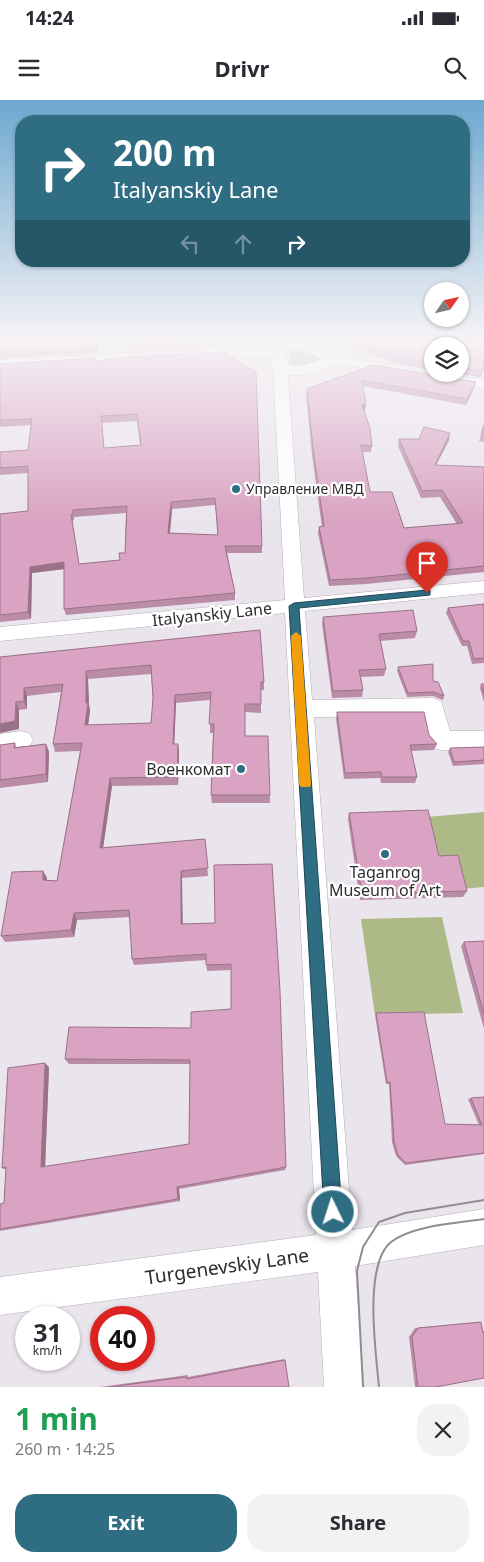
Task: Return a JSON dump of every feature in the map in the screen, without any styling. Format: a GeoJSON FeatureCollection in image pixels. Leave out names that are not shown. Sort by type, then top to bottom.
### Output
{"type":"FeatureCollection","features":[{"type":"Feature","properties":{"kind":"street"},"geometry":{"type":"LineString","coordinates":[[285,401],[300,709],[344,1387]]}},
{"type":"Feature","properties":{"kind":"street","name":"Italyanskiy Lane"},"geometry":{"type":"LineString","coordinates":[[0,634],[484,587]]}},
{"type":"Feature","properties":{"kind":"street"},"geometry":{"type":"LineString","coordinates":[[300,709],[433,707],[441,740],[484,740]]}},
{"type":"Feature","properties":{"kind":"street","name":"Turgenevskiy Lane"},"geometry":{"type":"LineString","coordinates":[[0,1296],[335,1251],[484,1227]]}},
{"type":"Feature","properties":{"kind":"green space"},"geometry":{"type":"Polygon","coordinates":[[[484,812],[484,887],[461,889],[419,863],[426,817],[484,812]]]}},
{"type":"Feature","properties":{"kind":"green space"},"geometry":{"type":"Polygon","coordinates":[[[442,917],[463,1013],[375,1015],[361,919],[442,917]]]}},
{"type":"Feature","properties":{"kind":"building"},"geometry":{"type":"Polygon","coordinates":[[[0,401],[257,401],[262,546],[225,546],[235,593],[64,609],[64,562],[30,567],[28,612],[0,615],[0,514],[28,511],[28,466],[0,468],[0,452],[28,450],[32,419],[0,420],[0,401]],[[137,414],[101,416],[104,448],[141,445],[137,414]],[[215,498],[171,502],[168,533],[218,535],[215,498]],[[127,506],[73,510],[73,514],[71,514],[79,564],[120,560],[119,553],[125,553],[127,506]]]}},
{"type":"Feature","properties":{"kind":"building"},"geometry":{"type":"Polygon","coordinates":[[[308,401],[366,401],[366,404],[362,405],[370,428],[372,446],[361,445],[370,492],[392,492],[404,528],[463,523],[442,490],[422,491],[399,439],[419,439],[424,427],[450,433],[435,465],[484,467],[484,566],[330,580],[319,527],[324,526],[308,401]]]}},
{"type":"Feature","properties":{"kind":"building"},"geometry":{"type":"Polygon","coordinates":[[[484,604],[484,658],[474,659],[469,641],[463,641],[448,608],[484,604]]]}},
{"type":"Feature","properties":{"kind":"building"},"geometry":{"type":"Polygon","coordinates":[[[413,610],[417,631],[379,634],[386,669],[359,670],[363,690],[333,691],[323,617],[413,610]]]}},
{"type":"Feature","properties":{"kind":"building"},"geometry":{"type":"Polygon","coordinates":[[[260,630],[264,682],[261,682],[261,704],[245,704],[245,736],[268,736],[270,795],[211,795],[214,724],[209,724],[211,692],[175,695],[173,744],[178,744],[177,777],[110,778],[100,848],[205,839],[208,868],[181,871],[181,924],[215,923],[214,865],[272,864],[280,991],[286,1167],[177,1187],[178,1199],[0,1229],[0,1204],[4,1203],[6,1167],[2,1168],[8,1068],[45,1063],[41,1167],[189,1144],[190,1060],[65,1059],[69,1027],[191,1028],[191,1012],[231,1009],[231,964],[206,965],[206,954],[132,959],[129,910],[74,913],[71,930],[1,936],[12,872],[43,871],[43,880],[57,881],[82,743],[53,744],[63,684],[24,688],[24,701],[16,702],[15,721],[0,724],[0,657],[260,630]],[[151,665],[86,671],[86,703],[88,703],[85,725],[151,723],[153,698],[151,665]]]}},
{"type":"Feature","properties":{"kind":"building"},"geometry":{"type":"Polygon","coordinates":[[[433,664],[433,681],[438,682],[444,696],[434,692],[408,693],[398,667],[433,664]]]}},
{"type":"Feature","properties":{"kind":"building"},"geometry":{"type":"Polygon","coordinates":[[[337,712],[424,712],[429,735],[437,744],[410,745],[417,777],[382,777],[381,772],[345,773],[337,712]]]}},
{"type":"Feature","properties":{"kind":"building"},"geometry":{"type":"Polygon","coordinates":[[[15,743],[14,748],[46,744],[46,774],[0,780],[0,745],[15,743]]]}},
{"type":"Feature","properties":{"kind":"building"},"geometry":{"type":"Polygon","coordinates":[[[484,747],[484,760],[454,762],[450,748],[484,747]]]}},
{"type":"Feature","properties":{"kind":"building","name":"Taganrog Museum of Art"},"geometry":{"type":"Polygon","coordinates":[[[428,810],[439,856],[458,855],[467,891],[362,894],[349,813],[428,810]]]}},
{"type":"Feature","properties":{"kind":"building"},"geometry":{"type":"Polygon","coordinates":[[[484,941],[484,1014],[464,942],[484,941]]]}},
{"type":"Feature","properties":{"kind":"building"},"geometry":{"type":"Polygon","coordinates":[[[424,1012],[445,1124],[482,1125],[471,1098],[484,1097],[484,1153],[406,1163],[398,1155],[394,1141],[390,1082],[387,1082],[376,1013],[424,1012]]]}},
{"type":"Feature","properties":{"kind":"building"},"geometry":{"type":"Polygon","coordinates":[[[481,1322],[484,1332],[484,1378],[436,1387],[418,1387],[412,1337],[418,1328],[481,1322]]]}},
{"type":"Feature","properties":{"kind":"building"},"geometry":{"type":"Polygon","coordinates":[[[285,1360],[289,1387],[109,1387],[186,1377],[187,1379],[285,1360]]]}},
{"type":"Feature","properties":{"kind":"tram line"},"geometry":{"type":"LineString","coordinates":[[363,1387],[357,1271],[363,1247],[379,1222],[405,1213],[484,1200]]}},
{"type":"Feature","properties":{"kind":"tram line"},"geometry":{"type":"LineString","coordinates":[[379,1387],[373,1310],[374,1289],[382,1253],[391,1242],[411,1232],[423,1228],[484,1219]]}},
{"type":"Feature","properties":{"kind":"slow traffic"},"geometry":{"type":"LineString","coordinates":[[296,636],[305,784]]}},
{"type":"Feature","properties":{"kind":"place","name":"Управление МВД"},"geometry":{"type":"Point","coordinates":[236,489]}},
{"type":"Feature","properties":{"kind":"place","name":"Военкомат"},"geometry":{"type":"Point","coordinates":[241,769]}},
{"type":"Feature","properties":{"kind":"place","name":"Taganrog Museum of Art"},"geometry":{"type":"Point","coordinates":[385,854]}},
{"type":"Feature","properties":{"kind":"route"},"geometry":{"type":"LineString","coordinates":[[333,1212],[294,606],[427,593]]}}]}
